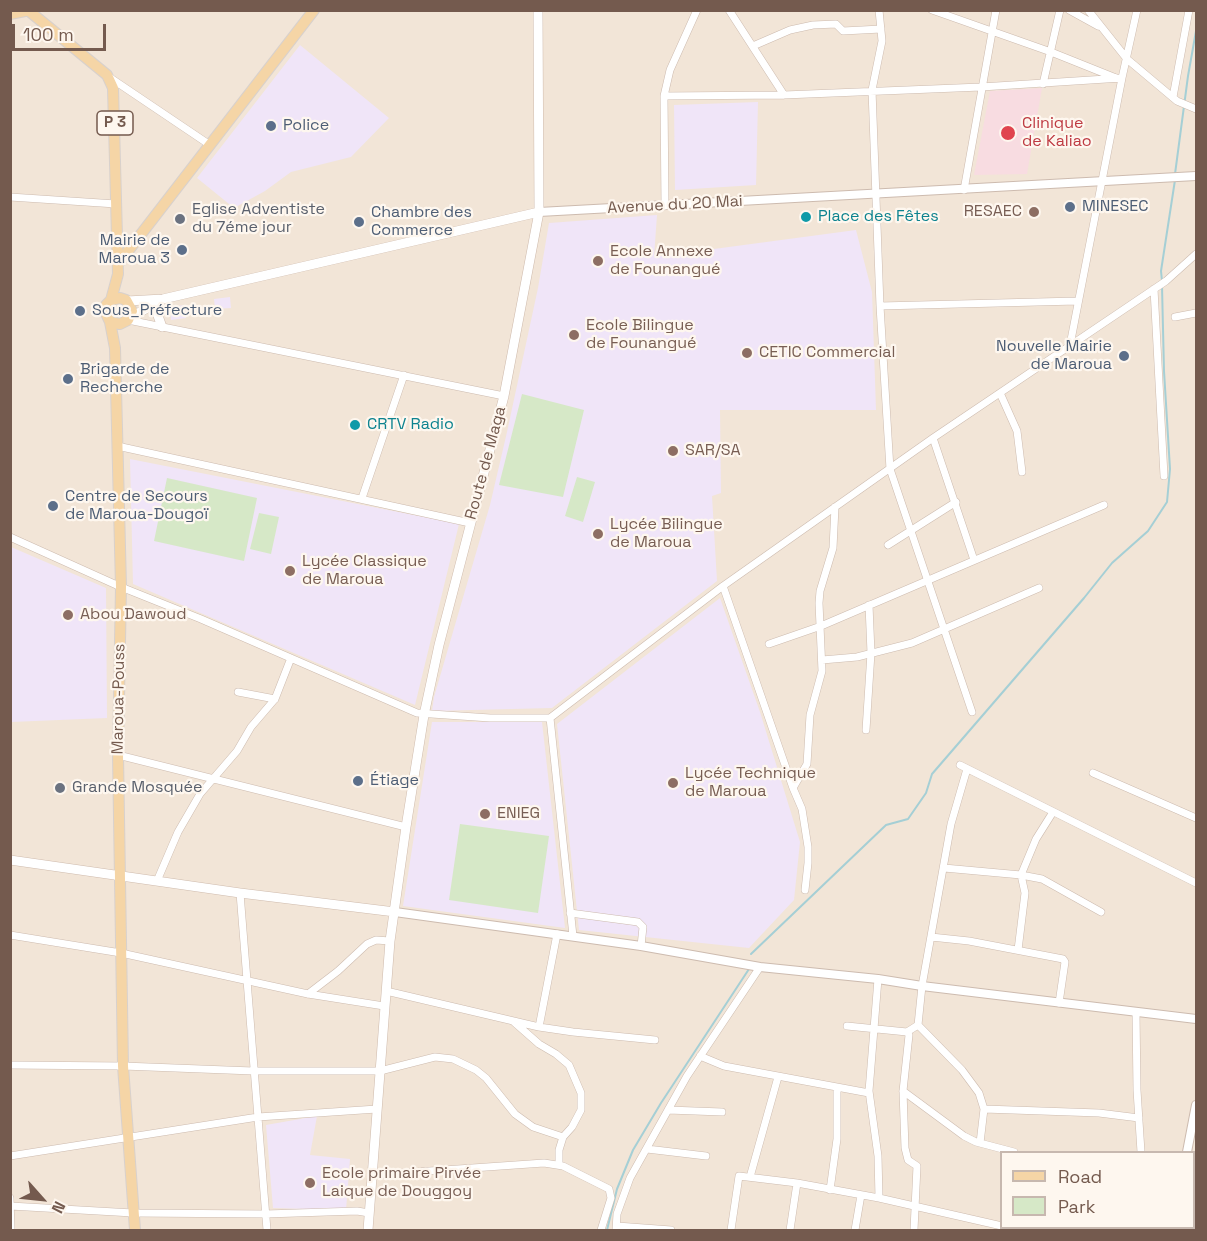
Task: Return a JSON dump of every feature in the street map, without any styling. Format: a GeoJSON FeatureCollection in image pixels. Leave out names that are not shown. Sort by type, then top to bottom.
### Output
{"type":"FeatureCollection","features":[{"type":"Feature","properties":{"kind":"main road"},"geometry":{"type":"LineString","coordinates":[[118,269],[314,10]]}},
{"type":"Feature","properties":{"kind":"main road","name":"Route de Maga"},"geometry":{"type":"LineString","coordinates":[[368,1230],[384,1005],[405,827],[424,715],[439,645],[504,396],[539,212],[538,10]]}},
{"type":"Feature","properties":{"kind":"main road"},"geometry":{"type":"LineString","coordinates":[[10,14],[30,11],[107,75]]}},
{"type":"Feature","properties":{"kind":"main road","name":"P 3"},"geometry":{"type":"LineString","coordinates":[[107,75],[115,94],[118,269],[127,301]]}},
{"type":"Feature","properties":{"kind":"main road","name":"Avenue du 20 Mai"},"geometry":{"type":"LineString","coordinates":[[160,301],[539,212]]}},
{"type":"Feature","properties":{"kind":"main road","name":"P 3"},"geometry":{"type":"LineString","coordinates":[[111,300],[118,269]]}},
{"type":"Feature","properties":{"kind":"main road"},"geometry":{"type":"LineString","coordinates":[[116,348],[110,322],[106,317],[106,305],[111,300],[120,298],[127,301],[160,301]]}},
{"type":"Feature","properties":{"kind":"main road"},"geometry":{"type":"LineString","coordinates":[[116,348],[132,311],[127,301]]}},
{"type":"Feature","properties":{"kind":"main road"},"geometry":{"type":"LineString","coordinates":[[110,322],[117,324],[127,321],[160,301]]}},
{"type":"Feature","properties":{"kind":"main road"},"geometry":{"type":"LineString","coordinates":[[160,301],[157,313],[162,327]]}},
{"type":"Feature","properties":{"kind":"main road","name":"Maroua-Pouss"},"geometry":{"type":"LineString","coordinates":[[116,348],[121,587],[118,755],[123,1066],[135,1230]]}},
{"type":"Feature","properties":{"kind":"main road"},"geometry":{"type":"LineString","coordinates":[[10,860],[240,893],[395,912]]}},
{"type":"Feature","properties":{"kind":"street"},"geometry":{"type":"LineString","coordinates":[[665,206],[664,96],[670,70],[697,10]]}},
{"type":"Feature","properties":{"kind":"street"},"geometry":{"type":"LineString","coordinates":[[729,10],[784,95]]}},
{"type":"Feature","properties":{"kind":"street"},"geometry":{"type":"LineString","coordinates":[[879,10],[882,41],[872,90],[880,306],[890,469],[972,712]]}},
{"type":"Feature","properties":{"kind":"street"},"geometry":{"type":"LineString","coordinates":[[933,10],[1051,51],[1119,78]]}},
{"type":"Feature","properties":{"kind":"street"},"geometry":{"type":"LineString","coordinates":[[964,190],[996,10]]}},
{"type":"Feature","properties":{"kind":"street"},"geometry":{"type":"LineString","coordinates":[[1043,84],[1060,10]]}},
{"type":"Feature","properties":{"kind":"street"},"geometry":{"type":"LineString","coordinates":[[1069,10],[1100,27]]}},
{"type":"Feature","properties":{"kind":"street"},"geometry":{"type":"LineString","coordinates":[[1088,10],[1126,59],[1175,99],[1197,109]]}},
{"type":"Feature","properties":{"kind":"street"},"geometry":{"type":"LineString","coordinates":[[1070,345],[1119,78],[1126,59],[1137,10]]}},
{"type":"Feature","properties":{"kind":"street"},"geometry":{"type":"LineString","coordinates":[[1175,99],[1189,10]]}},
{"type":"Feature","properties":{"kind":"street"},"geometry":{"type":"LineString","coordinates":[[753,46],[790,30],[813,25],[837,24],[843,31],[881,29]]}},
{"type":"Feature","properties":{"kind":"street"},"geometry":{"type":"LineString","coordinates":[[107,75],[210,145]]}},
{"type":"Feature","properties":{"kind":"street"},"geometry":{"type":"LineString","coordinates":[[664,96],[784,95],[1043,84],[1119,78]]}},
{"type":"Feature","properties":{"kind":"street","name":"Avenue du 20 Mai"},"geometry":{"type":"LineString","coordinates":[[539,212],[1197,176]]}},
{"type":"Feature","properties":{"kind":"street"},"geometry":{"type":"LineString","coordinates":[[10,197],[116,204]]}},
{"type":"Feature","properties":{"kind":"street"},"geometry":{"type":"LineString","coordinates":[[10,537],[121,587],[424,715],[550,718],[723,585],[933,438],[1156,289],[1197,254]]}},
{"type":"Feature","properties":{"kind":"street"},"geometry":{"type":"LineString","coordinates":[[1156,289],[1164,476]]}},
{"type":"Feature","properties":{"kind":"street"},"geometry":{"type":"LineString","coordinates":[[880,306],[1077,301]]}},
{"type":"Feature","properties":{"kind":"street"},"geometry":{"type":"LineString","coordinates":[[1175,317],[1197,313]]}},
{"type":"Feature","properties":{"kind":"street"},"geometry":{"type":"LineString","coordinates":[[127,321],[504,396]]}},
{"type":"Feature","properties":{"kind":"street"},"geometry":{"type":"LineString","coordinates":[[362,498],[404,375]]}},
{"type":"Feature","properties":{"kind":"street"},"geometry":{"type":"LineString","coordinates":[[1000,393],[1017,431],[1022,472]]}},
{"type":"Feature","properties":{"kind":"street"},"geometry":{"type":"LineString","coordinates":[[933,438],[974,560]]}},
{"type":"Feature","properties":{"kind":"street"},"geometry":{"type":"LineString","coordinates":[[117,446],[470,522]]}},
{"type":"Feature","properties":{"kind":"street"},"geometry":{"type":"LineString","coordinates":[[888,546],[956,502]]}},
{"type":"Feature","properties":{"kind":"street"},"geometry":{"type":"LineString","coordinates":[[769,644],[821,626],[1104,505]]}},
{"type":"Feature","properties":{"kind":"street"},"geometry":{"type":"LineString","coordinates":[[793,788],[807,764],[810,715],[820,680],[822,660],[820,597],[833,552],[835,507]]}},
{"type":"Feature","properties":{"kind":"street"},"geometry":{"type":"LineString","coordinates":[[723,585],[802,809],[808,847],[805,890]]}},
{"type":"Feature","properties":{"kind":"street"},"geometry":{"type":"LineString","coordinates":[[822,660],[871,654],[912,643],[1039,588]]}},
{"type":"Feature","properties":{"kind":"street"},"geometry":{"type":"LineString","coordinates":[[866,730],[871,654],[869,605]]}},
{"type":"Feature","properties":{"kind":"street"},"geometry":{"type":"LineString","coordinates":[[157,881],[179,829],[200,794],[275,699],[291,658]]}},
{"type":"Feature","properties":{"kind":"street"},"geometry":{"type":"LineString","coordinates":[[238,692],[275,699]]}},
{"type":"Feature","properties":{"kind":"street"},"geometry":{"type":"LineString","coordinates":[[550,718],[573,936]]}},
{"type":"Feature","properties":{"kind":"street"},"geometry":{"type":"LineString","coordinates":[[118,755],[405,827]]}},
{"type":"Feature","properties":{"kind":"street"},"geometry":{"type":"LineString","coordinates":[[918,1025],[922,986],[963,767],[1197,883]]}},
{"type":"Feature","properties":{"kind":"street"},"geometry":{"type":"LineString","coordinates":[[1093,773],[1197,818]]}},
{"type":"Feature","properties":{"kind":"street"},"geometry":{"type":"LineString","coordinates":[[1018,950],[1025,893],[1021,875],[1036,839],[1053,812]]}},
{"type":"Feature","properties":{"kind":"street"},"geometry":{"type":"LineString","coordinates":[[944,868],[1042,879],[1101,912]]}},
{"type":"Feature","properties":{"kind":"street"},"geometry":{"type":"LineString","coordinates":[[240,893],[267,1230]]}},
{"type":"Feature","properties":{"kind":"street"},"geometry":{"type":"LineString","coordinates":[[395,912],[641,946],[760,967],[878,979],[1197,1019]]}},
{"type":"Feature","properties":{"kind":"street"},"geometry":{"type":"LineString","coordinates":[[570,913],[638,922],[643,927],[641,946]]}},
{"type":"Feature","properties":{"kind":"street"},"geometry":{"type":"LineString","coordinates":[[539,1027],[557,934]]}},
{"type":"Feature","properties":{"kind":"street"},"geometry":{"type":"LineString","coordinates":[[10,935],[121,953],[308,994],[384,1005]]}},
{"type":"Feature","properties":{"kind":"street"},"geometry":{"type":"LineString","coordinates":[[931,937],[969,941],[1064,960],[1059,1003]]}},
{"type":"Feature","properties":{"kind":"street"},"geometry":{"type":"LineString","coordinates":[[308,994],[368,944],[376,940],[390,941]]}},
{"type":"Feature","properties":{"kind":"street"},"geometry":{"type":"LineString","coordinates":[[671,1230],[616,1228],[623,1196],[630,1178],[700,1056],[760,967]]}},
{"type":"Feature","properties":{"kind":"street"},"geometry":{"type":"LineString","coordinates":[[878,979],[869,1093],[878,1156],[879,1198]]}},
{"type":"Feature","properties":{"kind":"street"},"geometry":{"type":"LineString","coordinates":[[386,991],[539,1027],[655,1040]]}},
{"type":"Feature","properties":{"kind":"street"},"geometry":{"type":"LineString","coordinates":[[1136,1012],[1141,1151]]}},
{"type":"Feature","properties":{"kind":"street"},"geometry":{"type":"LineString","coordinates":[[512,1021],[538,1044],[556,1054],[569,1065],[581,1093],[582,1102],[577,1120],[563,1137],[559,1150],[559,1165]]}},
{"type":"Feature","properties":{"kind":"street"},"geometry":{"type":"LineString","coordinates":[[847,1026],[907,1032],[918,1025]]}},
{"type":"Feature","properties":{"kind":"street"},"geometry":{"type":"LineString","coordinates":[[918,1025],[962,1070],[978,1093],[984,1109],[980,1143]]}},
{"type":"Feature","properties":{"kind":"street"},"geometry":{"type":"LineString","coordinates":[[907,1032],[909,1035],[903,1091],[905,1148],[908,1160],[917,1166],[914,1230]]}},
{"type":"Feature","properties":{"kind":"street"},"geometry":{"type":"LineString","coordinates":[[700,1056],[724,1066],[869,1093]]}},
{"type":"Feature","properties":{"kind":"street"},"geometry":{"type":"LineString","coordinates":[[10,1065],[253,1071],[380,1071],[435,1057],[461,1062],[486,1078],[514,1114],[533,1126],[563,1137]]}},
{"type":"Feature","properties":{"kind":"street"},"geometry":{"type":"LineString","coordinates":[[750,1178],[778,1077]]}},
{"type":"Feature","properties":{"kind":"street"},"geometry":{"type":"LineString","coordinates":[[830,1190],[837,1139],[837,1087]]}},
{"type":"Feature","properties":{"kind":"street"},"geometry":{"type":"LineString","coordinates":[[903,1091],[964,1136],[1010,1151]]}},
{"type":"Feature","properties":{"kind":"street"},"geometry":{"type":"LineString","coordinates":[[1187,1151],[1197,1105]]}},
{"type":"Feature","properties":{"kind":"street"},"geometry":{"type":"LineString","coordinates":[[10,1156],[258,1117],[377,1109]]}},
{"type":"Feature","properties":{"kind":"street"},"geometry":{"type":"LineString","coordinates":[[984,1109],[1099,1113],[1139,1118]]}},
{"type":"Feature","properties":{"kind":"street"},"geometry":{"type":"LineString","coordinates":[[668,1110],[722,1112]]}},
{"type":"Feature","properties":{"kind":"street"},"geometry":{"type":"LineString","coordinates":[[647,1149],[706,1156]]}},
{"type":"Feature","properties":{"kind":"street"},"geometry":{"type":"LineString","coordinates":[[372,1175],[544,1163],[559,1165],[609,1189],[611,1198],[601,1230]]}},
{"type":"Feature","properties":{"kind":"street"},"geometry":{"type":"LineString","coordinates":[[731,1230],[739,1176],[797,1183],[879,1198],[1000,1226]]}},
{"type":"Feature","properties":{"kind":"street"},"geometry":{"type":"LineString","coordinates":[[790,1230],[797,1183]]}},
{"type":"Feature","properties":{"kind":"street"},"geometry":{"type":"LineString","coordinates":[[855,1230],[861,1195]]}},
{"type":"Feature","properties":{"kind":"street"},"geometry":{"type":"LineString","coordinates":[[10,1198],[10,1230]]}},
{"type":"Feature","properties":{"kind":"street"},"geometry":{"type":"LineString","coordinates":[[10,1206],[133,1213],[266,1214],[357,1211],[369,1213]]}},
{"type":"Feature","properties":{"kind":"shaded area"},"geometry":{"type":"Polygon","coordinates":[[[10,11],[1196,11],[1196,1230],[11,1230],[10,11]]]}},
{"type":"Feature","properties":{"kind":"shaded area"},"geometry":{"type":"Polygon","coordinates":[[[300,45],[389,118],[351,157],[291,172],[265,191],[234,208],[197,178],[300,45]]]}},
{"type":"Feature","properties":{"kind":"shaded area","name":"Clinique de Kaliao"},"geometry":{"type":"Polygon","coordinates":[[[1042,88],[1027,174],[974,175],[990,91],[1042,88]]]}},
{"type":"Feature","properties":{"kind":"shaded area"},"geometry":{"type":"Polygon","coordinates":[[[758,102],[756,185],[675,190],[674,105],[758,102]]]}},
{"type":"Feature","properties":{"kind":"shaded area"},"geometry":{"type":"Polygon","coordinates":[[[657,215],[654,257],[856,230],[872,292],[876,410],[720,410],[721,493],[712,496],[717,581],[552,708],[432,711],[434,697],[490,505],[538,288],[549,223],[657,215]]]}},
{"type":"Feature","properties":{"kind":"shaded area"},"geometry":{"type":"Polygon","coordinates":[[[230,297],[231,308],[215,309],[214,299],[230,297]]]}},
{"type":"Feature","properties":{"kind":"shaded area"},"geometry":{"type":"Polygon","coordinates":[[[185,305],[186,318],[171,320],[170,307],[185,305]]]}},
{"type":"Feature","properties":{"kind":"shaded area","name":"Lycée Classique de Maroua"},"geometry":{"type":"Polygon","coordinates":[[[130,459],[459,524],[415,705],[133,584],[130,459]]]}},
{"type":"Feature","properties":{"kind":"shaded area"},"geometry":{"type":"Polygon","coordinates":[[[11,547],[106,588],[107,718],[11,722],[11,547]]]}},
{"type":"Feature","properties":{"kind":"shaded area","name":"Lycée Technique de Maroua"},"geometry":{"type":"Polygon","coordinates":[[[720,598],[760,712],[800,842],[794,900],[749,948],[579,930],[557,724],[720,598]]]}},
{"type":"Feature","properties":{"kind":"shaded area","name":"ENIEG"},"geometry":{"type":"Polygon","coordinates":[[[432,722],[542,722],[565,928],[403,906],[432,722]]]}},
{"type":"Feature","properties":{"kind":"shaded area","name":"Ecole primaire Pirvée Laique de Douggoy"},"geometry":{"type":"Polygon","coordinates":[[[317,1116],[310,1155],[350,1159],[346,1210],[273,1208],[266,1125],[317,1116]]]}},
{"type":"Feature","properties":{"kind":"green space"},"geometry":{"type":"Polygon","coordinates":[[[522,394],[584,410],[563,497],[499,485],[522,394]]]}},
{"type":"Feature","properties":{"kind":"green space"},"geometry":{"type":"Polygon","coordinates":[[[577,477],[595,482],[583,522],[565,516],[577,477]]]}},
{"type":"Feature","properties":{"kind":"green space"},"geometry":{"type":"Polygon","coordinates":[[[167,478],[257,498],[244,561],[154,541],[167,478]]]}},
{"type":"Feature","properties":{"kind":"green space"},"geometry":{"type":"Polygon","coordinates":[[[259,513],[279,517],[271,554],[250,549],[259,513]]]}},
{"type":"Feature","properties":{"kind":"green space"},"geometry":{"type":"Polygon","coordinates":[[[460,824],[549,836],[538,913],[449,900],[460,824]]]}},
{"type":"Feature","properties":{"kind":"waterway"},"geometry":{"type":"LineString","coordinates":[[1175,174],[1196,31]]}},
{"type":"Feature","properties":{"kind":"waterway"},"geometry":{"type":"LineString","coordinates":[[1162,281],[1161,271],[1175,180]]}},
{"type":"Feature","properties":{"kind":"waterway"},"geometry":{"type":"LineString","coordinates":[[751,954],[886,825],[908,819],[926,793],[932,774],[1112,563],[1148,531],[1167,502],[1170,469],[1162,286]]}},
{"type":"Feature","properties":{"kind":"waterway"},"geometry":{"type":"LineString","coordinates":[[607,1230],[617,1189],[633,1150],[749,969]]}},
{"type":"Feature","properties":{"kind":"place","name":"Police"},"geometry":{"type":"Point","coordinates":[271,126]}},
{"type":"Feature","properties":{"kind":"place","name":"Clinique de Kaliao"},"geometry":{"type":"Point","coordinates":[1008,133]}},
{"type":"Feature","properties":{"kind":"place","name":"MINESEC"},"geometry":{"type":"Point","coordinates":[1070,207]}},
{"type":"Feature","properties":{"kind":"place","name":"RESAEC"},"geometry":{"type":"Point","coordinates":[1034,212]}},
{"type":"Feature","properties":{"kind":"place","name":"Place des Fêtes"},"geometry":{"type":"Point","coordinates":[806,217]}},
{"type":"Feature","properties":{"kind":"place","name":"Eglise Adventiste du 7éme jour"},"geometry":{"type":"Point","coordinates":[180,219]}},
{"type":"Feature","properties":{"kind":"place","name":"Chambre des Commerce"},"geometry":{"type":"Point","coordinates":[359,222]}},
{"type":"Feature","properties":{"kind":"place","name":"Mairie de Maroua 3"},"geometry":{"type":"Point","coordinates":[182,250]}},
{"type":"Feature","properties":{"kind":"place","name":"Ecole Annexe de Founangué"},"geometry":{"type":"Point","coordinates":[598,261]}},
{"type":"Feature","properties":{"kind":"place","name":"Sous_Préfecture"},"geometry":{"type":"Point","coordinates":[80,311]}},
{"type":"Feature","properties":{"kind":"place","name":"Ecole Bilingue de Founangué"},"geometry":{"type":"Point","coordinates":[574,335]}},
{"type":"Feature","properties":{"kind":"place","name":"CETIC Commercial"},"geometry":{"type":"Point","coordinates":[747,353]}},
{"type":"Feature","properties":{"kind":"place","name":"Nouvelle Mairie de Maroua"},"geometry":{"type":"Point","coordinates":[1124,356]}},
{"type":"Feature","properties":{"kind":"place","name":"Brigarde de Recherche"},"geometry":{"type":"Point","coordinates":[68,379]}},
{"type":"Feature","properties":{"kind":"place","name":"CRTV Radio"},"geometry":{"type":"Point","coordinates":[355,425]}},
{"type":"Feature","properties":{"kind":"place","name":"SAR/SA"},"geometry":{"type":"Point","coordinates":[673,451]}},
{"type":"Feature","properties":{"kind":"place","name":"Centre de Secours de Maroua-Dougoï"},"geometry":{"type":"Point","coordinates":[53,506]}},
{"type":"Feature","properties":{"kind":"place","name":"Lycée Bilingue de Maroua"},"geometry":{"type":"Point","coordinates":[598,534]}},
{"type":"Feature","properties":{"kind":"place","name":"Lycée Classique de Maroua"},"geometry":{"type":"Point","coordinates":[290,571]}},
{"type":"Feature","properties":{"kind":"place","name":"Abou Dawoud"},"geometry":{"type":"Point","coordinates":[68,615]}},
{"type":"Feature","properties":{"kind":"place","name":"Étiage"},"geometry":{"type":"Point","coordinates":[358,781]}},
{"type":"Feature","properties":{"kind":"place","name":"Lycée Technique de Maroua"},"geometry":{"type":"Point","coordinates":[673,783]}},
{"type":"Feature","properties":{"kind":"place","name":"Grande Mosquée"},"geometry":{"type":"Point","coordinates":[60,788]}},
{"type":"Feature","properties":{"kind":"place","name":"ENIEG"},"geometry":{"type":"Point","coordinates":[485,814]}},
{"type":"Feature","properties":{"kind":"place","name":"Ecole primaire Pirvée Laique de Douggoy"},"geometry":{"type":"Point","coordinates":[310,1183]}}]}
